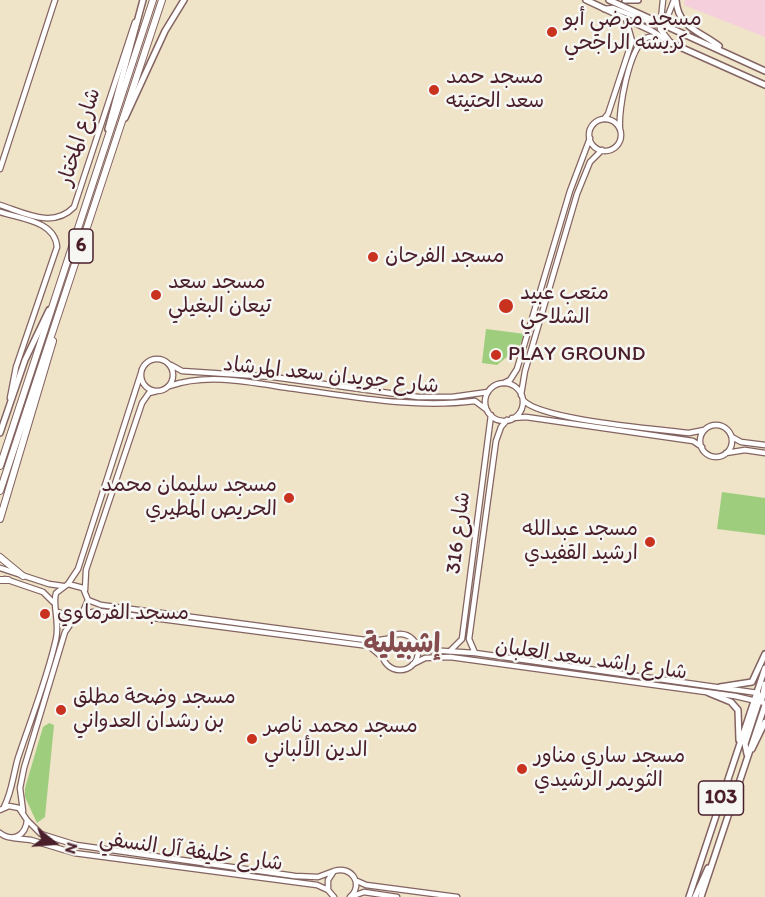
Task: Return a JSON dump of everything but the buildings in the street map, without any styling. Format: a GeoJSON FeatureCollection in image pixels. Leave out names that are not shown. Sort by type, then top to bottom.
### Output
{"type":"FeatureCollection","features":[{"type":"Feature","properties":{"kind":"highway","name":"6"},"geometry":{"type":"LineString","coordinates":[[0,466],[153,0]]}},
{"type":"Feature","properties":{"kind":"highway","name":"6"},"geometry":{"type":"LineString","coordinates":[[0,491],[162,0]]}},
{"type":"Feature","properties":{"kind":"highway"},"geometry":{"type":"LineString","coordinates":[[0,519],[68,285]]}},
{"type":"Feature","properties":{"kind":"highway"},"geometry":{"type":"LineString","coordinates":[[0,528],[8,494]]}},
{"type":"Feature","properties":{"kind":"highway"},"geometry":{"type":"LineString","coordinates":[[0,557],[23,576]]}},
{"type":"Feature","properties":{"kind":"highway"},"geometry":{"type":"LineString","coordinates":[[0,579],[8,580]]}},
{"type":"Feature","properties":{"kind":"main road"},"geometry":{"type":"LineString","coordinates":[[100,162],[143,0]]}},
{"type":"Feature","properties":{"kind":"main road"},"geometry":{"type":"LineString","coordinates":[[117,136],[165,31],[184,0]]}},
{"type":"Feature","properties":{"kind":"main road"},"geometry":{"type":"LineString","coordinates":[[586,0],[671,43],[765,86]]}},
{"type":"Feature","properties":{"kind":"main road"},"geometry":{"type":"LineString","coordinates":[[609,0],[765,71]]}},
{"type":"Feature","properties":{"kind":"main road"},"geometry":{"type":"LineString","coordinates":[[625,0],[638,0]]}},
{"type":"Feature","properties":{"kind":"main road"},"geometry":{"type":"LineString","coordinates":[[675,0],[679,15],[685,24],[724,51]]}},
{"type":"Feature","properties":{"kind":"main road"},"geometry":{"type":"LineString","coordinates":[[0,433],[25,360],[57,292]]}},
{"type":"Feature","properties":{"kind":"main road"},"geometry":{"type":"LineString","coordinates":[[720,687],[752,682],[765,654]]}},
{"type":"Feature","properties":{"kind":"main road","name":"103"},"geometry":{"type":"LineString","coordinates":[[701,897],[747,756],[762,702],[765,668]]}},
{"type":"Feature","properties":{"kind":"main road"},"geometry":{"type":"LineString","coordinates":[[762,702],[761,694],[765,684]]}},
{"type":"Feature","properties":{"kind":"main road"},"geometry":{"type":"LineString","coordinates":[[709,693],[731,702],[738,710],[739,746]]}},
{"type":"Feature","properties":{"kind":"main road","name":"103"},"geometry":{"type":"LineString","coordinates":[[687,897],[739,746],[762,702]]}},
{"type":"Feature","properties":{"kind":"main road"},"geometry":{"type":"LineString","coordinates":[[747,756],[765,722]]}},
{"type":"Feature","properties":{"kind":"main road"},"geometry":{"type":"LineString","coordinates":[[695,897],[701,880],[713,861]]}},
{"type":"Feature","properties":{"kind":"street"},"geometry":{"type":"LineString","coordinates":[[0,169],[55,0]]}},
{"type":"Feature","properties":{"kind":"street","name":"شارع المختار"},"geometry":{"type":"LineString","coordinates":[[51,219],[67,214],[79,197],[143,0]]}},
{"type":"Feature","properties":{"kind":"street"},"geometry":{"type":"LineString","coordinates":[[663,0],[661,31],[671,43]]}},
{"type":"Feature","properties":{"kind":"street"},"geometry":{"type":"LineString","coordinates":[[604,9],[613,8],[652,24],[660,23],[667,18],[675,0]]}},
{"type":"Feature","properties":{"kind":"street"},"geometry":{"type":"LineString","coordinates":[[626,19],[632,41],[608,114],[592,125],[590,138],[570,191],[517,369],[510,380],[488,392],[486,400],[489,412],[510,419],[526,417],[693,441],[714,456],[745,450],[765,453]]}},
{"type":"Feature","properties":{"kind":"street"},"geometry":{"type":"LineString","coordinates":[[590,138],[594,146],[602,150],[611,150],[618,145],[621,138],[623,94],[640,44],[649,37],[660,37]]}},
{"type":"Feature","properties":{"kind":"street"},"geometry":{"type":"LineString","coordinates":[[632,41],[637,40],[640,44]]}},
{"type":"Feature","properties":{"kind":"street"},"geometry":{"type":"LineString","coordinates":[[604,118],[614,121],[620,129]]}},
{"type":"Feature","properties":{"kind":"street"},"geometry":{"type":"LineString","coordinates":[[510,419],[520,411],[525,371],[577,194],[590,162],[602,150]]}},
{"type":"Feature","properties":{"kind":"street"},"geometry":{"type":"LineString","coordinates":[[0,205],[51,219],[53,224],[49,228]]}},
{"type":"Feature","properties":{"kind":"street"},"geometry":{"type":"LineString","coordinates":[[0,212],[49,228],[56,239],[57,252],[16,367],[9,405]]}},
{"type":"Feature","properties":{"kind":"street"},"geometry":{"type":"LineString","coordinates":[[54,604],[56,593],[66,585],[78,569],[145,364],[153,359],[163,359],[171,365],[174,376],[170,386],[144,398],[86,570],[88,600],[82,614]]}},
{"type":"Feature","properties":{"kind":"street","name":"شارع جويدان سعد المرشاد"},"geometry":{"type":"LineString","coordinates":[[171,365],[183,371],[273,377],[418,398],[452,397],[488,392]]}},
{"type":"Feature","properties":{"kind":"street"},"geometry":{"type":"LineString","coordinates":[[141,373],[145,386],[157,391]]}},
{"type":"Feature","properties":{"kind":"street","name":"شارع جويدان سعد المرشاد"},"geometry":{"type":"LineString","coordinates":[[170,386],[193,380],[236,380],[406,403],[442,405],[475,401],[489,412]]}},
{"type":"Feature","properties":{"kind":"street"},"geometry":{"type":"LineString","coordinates":[[504,383],[514,386],[535,410],[689,433],[718,425],[728,429],[732,437],[732,446],[726,453]]}},
{"type":"Feature","properties":{"kind":"street","name":"شارع 316"},"geometry":{"type":"LineString","coordinates":[[462,639],[488,438],[489,412]]}},
{"type":"Feature","properties":{"kind":"street","name":"شارع 316"},"geometry":{"type":"LineString","coordinates":[[469,639],[496,441],[501,427],[510,419]]}},
{"type":"Feature","properties":{"kind":"street"},"geometry":{"type":"LineString","coordinates":[[702,447],[701,438],[704,430]]}},
{"type":"Feature","properties":{"kind":"street"},"geometry":{"type":"LineString","coordinates":[[488,438],[493,437],[496,441]]}},
{"type":"Feature","properties":{"kind":"street"},"geometry":{"type":"LineString","coordinates":[[732,437],[741,442],[765,445]]}},
{"type":"Feature","properties":{"kind":"street"},"geometry":{"type":"LineString","coordinates":[[0,568],[23,576],[66,585],[78,585],[86,593]]}},
{"type":"Feature","properties":{"kind":"street"},"geometry":{"type":"LineString","coordinates":[[2,808],[11,794],[16,763],[50,661],[56,638],[58,612],[43,592],[8,580]]}},
{"type":"Feature","properties":{"kind":"street"},"geometry":{"type":"LineString","coordinates":[[58,612],[66,617],[75,617],[99,611],[369,646],[394,669],[404,670],[413,664],[417,656],[417,646],[405,634],[396,633],[386,639],[373,640],[101,605],[88,600]]}},
{"type":"Feature","properties":{"kind":"street"},"geometry":{"type":"LineString","coordinates":[[14,838],[22,834],[27,820],[23,811],[20,788],[24,768],[65,632],[75,617]]}},
{"type":"Feature","properties":{"kind":"street"},"geometry":{"type":"LineString","coordinates":[[207,625],[205,621],[208,618]]}},
{"type":"Feature","properties":{"kind":"street"},"geometry":{"type":"LineString","coordinates":[[264,625],[264,632]]}},
{"type":"Feature","properties":{"kind":"street"},"geometry":{"type":"LineString","coordinates":[[382,657],[381,651],[386,639]]}},
{"type":"Feature","properties":{"kind":"street"},"geometry":{"type":"LineString","coordinates":[[451,650],[462,639],[469,639],[475,653]]}},
{"type":"Feature","properties":{"kind":"street","name":"شارع راشد سعد العلبان"},"geometry":{"type":"LineString","coordinates":[[417,646],[428,650],[475,653],[761,694]]}},
{"type":"Feature","properties":{"kind":"street","name":"شارع راشد سعد العلبان"},"geometry":{"type":"LineString","coordinates":[[413,664],[425,658],[450,657],[762,702]]}},
{"type":"Feature","properties":{"kind":"street"},"geometry":{"type":"LineString","coordinates":[[50,661],[52,664],[56,663]]}},
{"type":"Feature","properties":{"kind":"street"},"geometry":{"type":"LineString","coordinates":[[47,668],[54,671]]}},
{"type":"Feature","properties":{"kind":"street"},"geometry":{"type":"LineString","coordinates":[[2,808],[14,806],[23,811]]}},
{"type":"Feature","properties":{"kind":"street","name":"شارع خليفة آل النسفي"},"geometry":{"type":"LineString","coordinates":[[27,820],[41,834],[76,845],[100,849],[295,876],[318,877],[334,871]]}},
{"type":"Feature","properties":{"kind":"street","name":"شارع خليفة آل النسفي"},"geometry":{"type":"LineString","coordinates":[[0,833],[99,856],[317,885],[328,891]]}},
{"type":"Feature","properties":{"kind":"street"},"geometry":{"type":"LineString","coordinates":[[99,856],[96,851],[100,849]]}},
{"type":"Feature","properties":{"kind":"street"},"geometry":{"type":"LineString","coordinates":[[214,872],[215,865]]}},
{"type":"Feature","properties":{"kind":"street"},"geometry":{"type":"LineString","coordinates":[[334,897],[328,891],[328,880],[334,871],[345,870],[351,872],[357,881],[366,885],[458,897]]}},
{"type":"Feature","properties":{"kind":"street"},"geometry":{"type":"LineString","coordinates":[[350,897],[356,890],[357,881]]}},
{"type":"Feature","properties":{"kind":"street"},"geometry":{"type":"LineString","coordinates":[[350,897],[364,892],[397,897]]}},
{"type":"Feature","properties":{"kind":"shaded area"},"geometry":{"type":"Polygon","coordinates":[[[685,0],[765,0],[765,37],[684,5],[685,0]]]}},
{"type":"Feature","properties":{"kind":"green space","name":"PLAY GROUND"},"geometry":{"type":"Polygon","coordinates":[[[486,329],[525,334],[519,347],[497,365],[482,363],[486,329]]]}},
{"type":"Feature","properties":{"kind":"green space"},"geometry":{"type":"Polygon","coordinates":[[[722,492],[765,498],[765,535],[717,529],[722,492]]]}},
{"type":"Feature","properties":{"kind":"green space"},"geometry":{"type":"Polygon","coordinates":[[[49,723],[54,725],[45,817],[37,823],[25,797],[25,788],[43,727],[49,723]]]}},
{"type":"Feature","properties":{"kind":"place","name":"مسجد مرضي أبو كريشه الراجحي"},"geometry":{"type":"Point","coordinates":[552,32]}},
{"type":"Feature","properties":{"kind":"place","name":"مسجد حمد سعد الحتيته"},"geometry":{"type":"Point","coordinates":[434,90]}},
{"type":"Feature","properties":{"kind":"place","name":"مسجد الفرحان"},"geometry":{"type":"Point","coordinates":[373,257]}},
{"type":"Feature","properties":{"kind":"place","name":"مسجد سعد تيعان البغيلي"},"geometry":{"type":"Point","coordinates":[156,295]}},
{"type":"Feature","properties":{"kind":"place","name":"متعب عبيد الشلاحي"},"geometry":{"type":"Point","coordinates":[506,306]}},
{"type":"Feature","properties":{"kind":"place","name":"PLAY GROUND"},"geometry":{"type":"Point","coordinates":[496,355]}},
{"type":"Feature","properties":{"kind":"place","name":"مسجد سليمان محمد الحريص المطيري"},"geometry":{"type":"Point","coordinates":[289,498]}},
{"type":"Feature","properties":{"kind":"place","name":"مسجد عبدالله ارشيد القفيدي"},"geometry":{"type":"Point","coordinates":[650,542]}},
{"type":"Feature","properties":{"kind":"place","name":"مسجد الفرماوي"},"geometry":{"type":"Point","coordinates":[45,614]}},
{"type":"Feature","properties":{"kind":"place","name":"مسجد وضحة مطلق بن رشدان العدواني"},"geometry":{"type":"Point","coordinates":[61,710]}},
{"type":"Feature","properties":{"kind":"place","name":"مسجد محمد ناصر الدين الألباني"},"geometry":{"type":"Point","coordinates":[252,739]}},
{"type":"Feature","properties":{"kind":"place","name":"مسجد ساري مناور الثويمر الرشيدي"},"geometry":{"type":"Point","coordinates":[522,769]}},
{"type":"Feature","properties":{"kind":"district","name":"إشبيلية"},"geometry":{"type":"Point","coordinates":[402,645]}}]}
